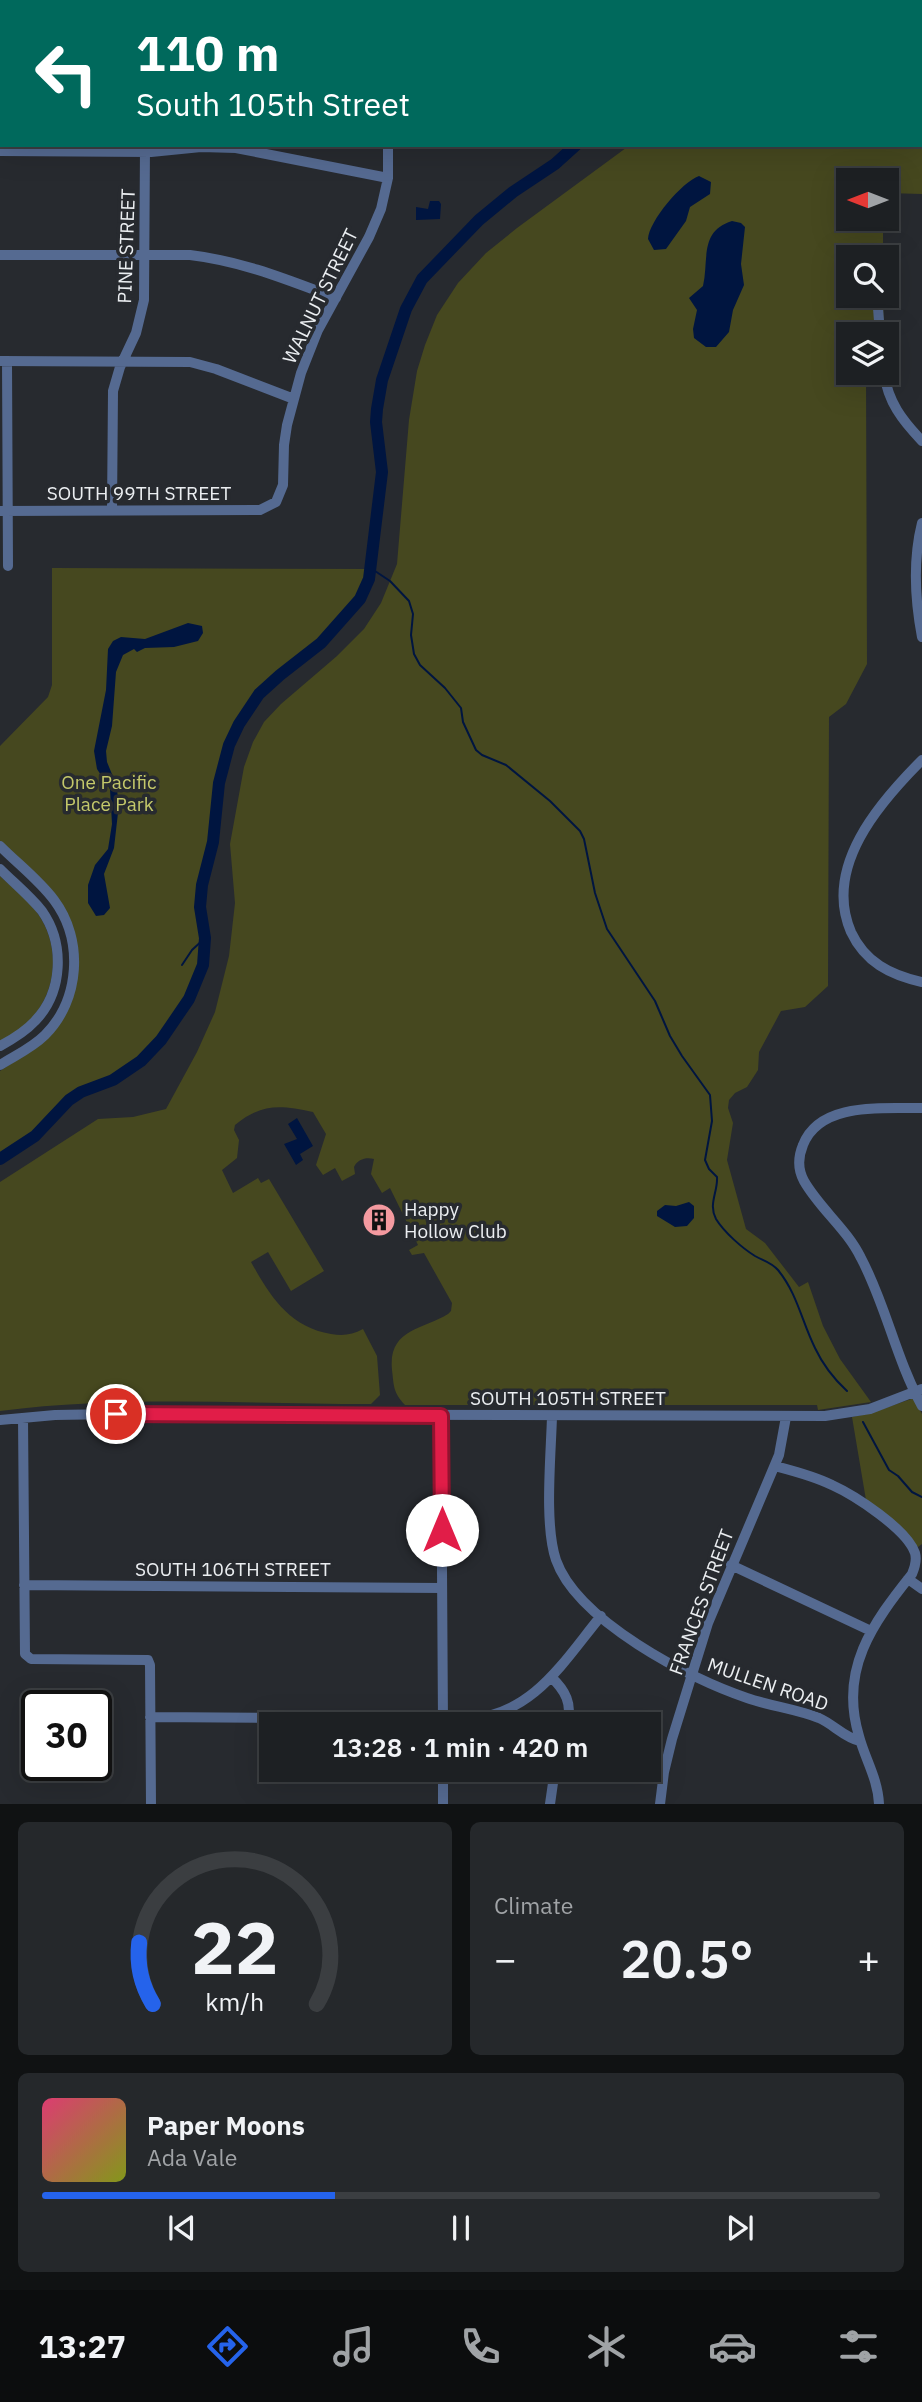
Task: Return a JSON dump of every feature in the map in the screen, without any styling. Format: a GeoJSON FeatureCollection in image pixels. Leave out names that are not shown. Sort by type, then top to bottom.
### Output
{"type":"FeatureCollection","features":[{"type":"Feature","properties":{"kind":"street","name":"WALNUT STREET"},"geometry":{"type":"LineString","coordinates":[[276,502],[283,485],[284,445],[293,399],[309,351],[375,225],[388,178],[388,147]]}},
{"type":"Feature","properties":{"kind":"street","name":"PINE STREET"},"geometry":{"type":"LineString","coordinates":[[112,511],[112,400],[115,382],[136,333],[146,285],[145,148]]}},
{"type":"Feature","properties":{"kind":"street"},"geometry":{"type":"LineString","coordinates":[[0,151],[236,148],[388,178]]}},
{"type":"Feature","properties":{"kind":"street"},"geometry":{"type":"LineString","coordinates":[[0,255],[191,255],[230,260],[336,298]]}},
{"type":"Feature","properties":{"kind":"street"},"geometry":{"type":"LineString","coordinates":[[878,308],[879,322]]}},
{"type":"Feature","properties":{"kind":"street"},"geometry":{"type":"LineString","coordinates":[[8,566],[4,511],[4,361],[173,360],[198,363],[293,399]]}},
{"type":"Feature","properties":{"kind":"street"},"geometry":{"type":"LineString","coordinates":[[886,385],[898,414],[922,441]]}},
{"type":"Feature","properties":{"kind":"street","name":"SOUTH 99TH STREET"},"geometry":{"type":"LineString","coordinates":[[4,511],[260,510],[276,502]]}},
{"type":"Feature","properties":{"kind":"street"},"geometry":{"type":"LineString","coordinates":[[922,523],[917,541],[916,565],[922,637]]}},
{"type":"Feature","properties":{"kind":"street"},"geometry":{"type":"LineString","coordinates":[[919,981],[882,968],[865,954],[850,928],[843,893],[848,863],[861,837],[882,805],[922,760]]}},
{"type":"Feature","properties":{"kind":"street"},"geometry":{"type":"LineString","coordinates":[[0,846],[48,893],[60,910],[69,930],[74,963],[68,999],[53,1026],[33,1045],[0,1065]]}},
{"type":"Feature","properties":{"kind":"street"},"geometry":{"type":"LineString","coordinates":[[0,869],[46,917],[56,943],[58,964],[54,989],[40,1015],[22,1032],[0,1046]]}},
{"type":"Feature","properties":{"kind":"street"},"geometry":{"type":"LineString","coordinates":[[922,1108],[863,1110],[834,1116],[818,1124],[804,1142],[800,1167],[809,1189],[843,1230],[863,1260],[896,1348],[919,1391],[922,1406]]}},
{"type":"Feature","properties":{"kind":"street","name":"SOUTH 105TH STREET"},"geometry":{"type":"LineString","coordinates":[[0,1420],[102,1414],[786,1418],[857,1412],[919,1391]]}},
{"type":"Feature","properties":{"kind":"street"},"geometry":{"type":"LineString","coordinates":[[441,1416],[443,1712]]}},
{"type":"Feature","properties":{"kind":"street","name":"MULLEN ROAD"},"geometry":{"type":"LineString","coordinates":[[552,1416],[550,1519],[554,1552],[571,1587],[601,1616],[648,1650],[692,1675],[746,1698],[820,1718],[854,1740],[860,1741]]}},
{"type":"Feature","properties":{"kind":"street"},"geometry":{"type":"LineString","coordinates":[[23,1418],[26,1656],[31,1659],[148,1660],[150,1804]]}},
{"type":"Feature","properties":{"kind":"street","name":"FRANCES STREET"},"geometry":{"type":"LineString","coordinates":[[660,1804],[672,1740],[708,1623],[775,1466],[783,1444],[786,1418]]}},
{"type":"Feature","properties":{"kind":"street"},"geometry":{"type":"LineString","coordinates":[[775,1466],[832,1485],[858,1499],[889,1523],[915,1552],[916,1564],[908,1579],[871,1631],[859,1658],[852,1688],[853,1714],[860,1741],[877,1784],[879,1804]]}},
{"type":"Feature","properties":{"kind":"street"},"geometry":{"type":"LineString","coordinates":[[731,1565],[871,1631]]}},
{"type":"Feature","properties":{"kind":"street"},"geometry":{"type":"LineString","coordinates":[[908,1579],[922,1588]]}},
{"type":"Feature","properties":{"kind":"street","name":"SOUTH 106TH STREET"},"geometry":{"type":"LineString","coordinates":[[24,1585],[442,1588]]}},
{"type":"Feature","properties":{"kind":"street"},"geometry":{"type":"LineString","coordinates":[[502,1712],[535,1694],[601,1616]]}},
{"type":"Feature","properties":{"kind":"street"},"geometry":{"type":"LineString","coordinates":[[551,1676],[566,1694],[569,1712]]}},
{"type":"Feature","properties":{"kind":"street"},"geometry":{"type":"LineString","coordinates":[[150,1717],[259,1718]]}},
{"type":"Feature","properties":{"kind":"street"},"geometry":{"type":"LineString","coordinates":[[443,1782],[443,1804]]}},
{"type":"Feature","properties":{"kind":"street"},"geometry":{"type":"LineString","coordinates":[[550,1804],[553,1782]]}},
{"type":"Feature","properties":{"kind":"green space","name":"Happy Hollow Club"},"geometry":{"type":"Polygon","coordinates":[[[627,147],[922,147],[922,194],[900,193],[900,168],[836,168],[836,231],[883,231],[883,245],[836,245],[836,308],[883,308],[884,322],[836,322],[836,385],[866,385],[867,664],[846,704],[829,717],[828,986],[805,1007],[781,1011],[759,1052],[758,1070],[747,1087],[735,1093],[729,1100],[728,1108],[733,1123],[727,1160],[746,1229],[765,1243],[799,1287],[808,1282],[823,1326],[840,1359],[871,1402],[818,1410],[817,1405],[405,1405],[396,1393],[394,1385],[392,1356],[395,1346],[409,1333],[448,1314],[452,1303],[424,1253],[412,1255],[409,1250],[418,1245],[390,1188],[382,1193],[371,1174],[374,1159],[360,1160],[354,1167],[355,1174],[342,1181],[335,1168],[323,1175],[316,1165],[326,1134],[313,1112],[281,1107],[263,1109],[235,1125],[234,1130],[239,1140],[237,1158],[222,1170],[233,1193],[258,1178],[261,1183],[269,1179],[324,1271],[291,1291],[268,1252],[251,1262],[282,1308],[303,1325],[335,1335],[351,1334],[363,1329],[377,1356],[380,1395],[371,1404],[139,1402],[0,1411],[0,1182],[98,1119],[133,1117],[166,1109],[197,1052],[215,1012],[229,956],[235,903],[230,844],[244,767],[253,742],[264,722],[364,629],[381,603],[397,564],[409,420],[417,371],[437,315],[458,283],[486,253],[627,147]]]}},
{"type":"Feature","properties":{"kind":"green space","name":"One Pacific Place Park"},"geometry":{"type":"Polygon","coordinates":[[[52,568],[372,569],[362,594],[347,614],[330,633],[254,702],[231,740],[223,769],[216,826],[200,896],[204,959],[197,983],[180,1015],[144,1058],[116,1078],[68,1101],[39,1133],[0,1159],[0,1071],[44,1042],[69,1007],[79,967],[78,949],[70,921],[0,842],[0,746],[48,697],[52,685],[52,568]]]}},
{"type":"Feature","properties":{"kind":"green space"},"geometry":{"type":"Polygon","coordinates":[[[0,876],[35,910],[44,923],[53,953],[53,968],[45,998],[37,1011],[21,1028],[0,1041],[0,876]]]}},
{"type":"Feature","properties":{"kind":"green space"},"geometry":{"type":"Polygon","coordinates":[[[914,1398],[922,1414],[922,1544],[918,1547],[866,1500],[852,1417],[914,1398]]]}},
{"type":"Feature","properties":{"kind":"water"},"geometry":{"type":"Polygon","coordinates":[[[699,176],[711,182],[710,194],[690,207],[686,221],[666,249],[654,250],[648,239],[654,222],[676,194],[699,176]]]}},
{"type":"Feature","properties":{"kind":"water"},"geometry":{"type":"Polygon","coordinates":[[[430,201],[439,201],[441,204],[440,219],[416,220],[416,207],[428,209],[430,201]]]}},
{"type":"Feature","properties":{"kind":"water"},"geometry":{"type":"Polygon","coordinates":[[[732,221],[745,227],[741,264],[744,285],[733,310],[729,332],[716,347],[706,347],[694,338],[697,310],[689,298],[703,286],[710,239],[714,232],[732,221]]]}},
{"type":"Feature","properties":{"kind":"water"},"geometry":{"type":"Polygon","coordinates":[[[188,623],[202,626],[203,633],[198,641],[174,647],[145,648],[137,652],[134,649],[123,655],[116,672],[112,726],[106,751],[119,804],[114,848],[104,874],[110,908],[104,915],[96,916],[88,903],[88,885],[95,865],[108,849],[112,824],[110,789],[97,769],[94,751],[106,690],[108,649],[113,641],[121,637],[145,639],[188,623]]]}},
{"type":"Feature","properties":{"kind":"water"},"geometry":{"type":"Polygon","coordinates":[[[297,1118],[313,1146],[300,1154],[303,1160],[296,1165],[284,1144],[297,1139],[288,1124],[297,1118]]]}},
{"type":"Feature","properties":{"kind":"water"},"geometry":{"type":"Polygon","coordinates":[[[689,1202],[694,1206],[694,1218],[687,1226],[675,1227],[657,1216],[657,1211],[665,1205],[676,1206],[689,1202]]]}},
{"type":"Feature","properties":{"kind":"waterway"},"geometry":{"type":"LineString","coordinates":[[0,1159],[35,1136],[69,1100],[81,1092],[113,1080],[141,1061],[161,1040],[189,999],[203,965],[205,938],[200,907],[202,885],[213,842],[219,783],[229,745],[259,694],[321,643],[360,599],[369,579],[382,472],[377,409],[382,380],[406,309],[422,279],[479,220],[574,147]]}},
{"type":"Feature","properties":{"kind":"waterway"},"geometry":{"type":"LineString","coordinates":[[372,569],[390,581],[409,601],[413,614],[411,635],[414,654],[420,665],[445,688],[461,708],[463,722],[476,750],[506,765],[550,801],[580,831],[607,929],[655,1001],[682,1056],[710,1095],[712,1121],[705,1160],[717,1177],[713,1203],[716,1219],[739,1244],[773,1265],[785,1279],[818,1354],[847,1391]]}},
{"type":"Feature","properties":{"kind":"waterway"},"geometry":{"type":"LineString","coordinates":[[182,965],[192,950],[205,938]]}},
{"type":"Feature","properties":{"kind":"waterway"},"geometry":{"type":"LineString","coordinates":[[863,1422],[889,1470],[912,1492],[922,1497]]}},
{"type":"Feature","properties":{"kind":"place","name":"Happy Hollow Club"},"geometry":{"type":"Point","coordinates":[379,1220]}},
{"type":"Feature","properties":{"kind":"route"},"geometry":{"type":"LineString","coordinates":[[116,1414],[441,1416],[442,1530]]}}]}
